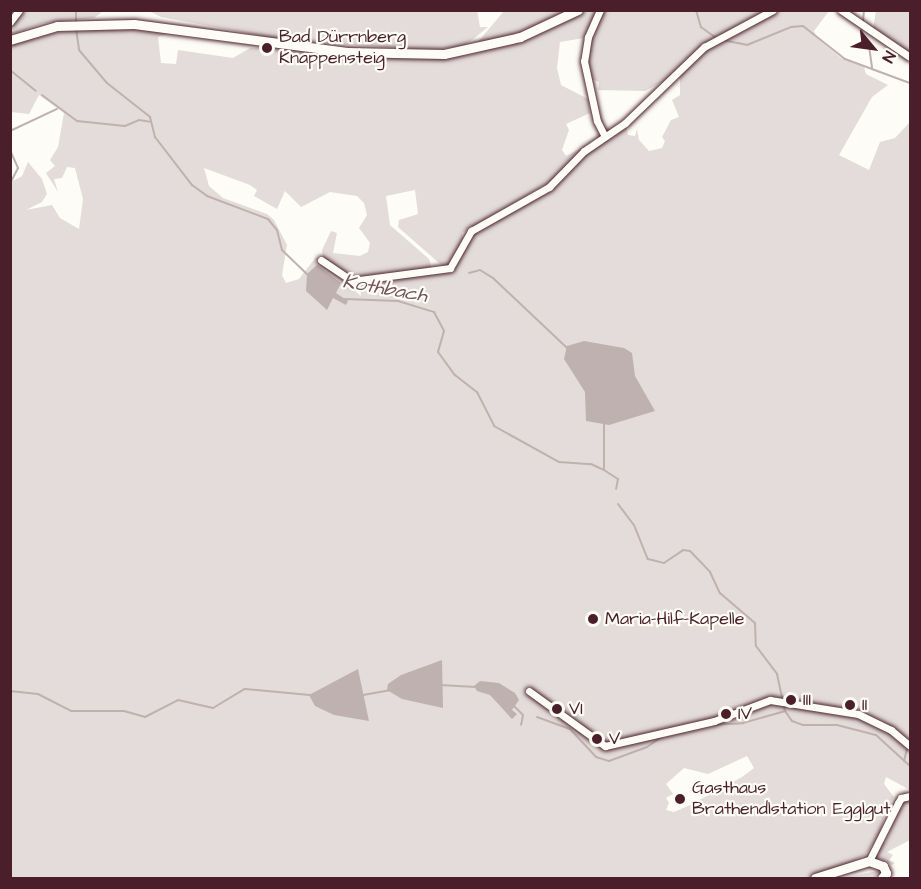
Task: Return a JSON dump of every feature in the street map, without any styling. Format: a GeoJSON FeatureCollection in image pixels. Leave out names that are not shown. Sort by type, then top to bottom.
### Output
{"type":"FeatureCollection","features":[{"type":"Feature","properties":{"kind":"main road"},"geometry":{"type":"LineString","coordinates":[[10,40],[22,34],[57,26],[161,25],[302,47],[420,55],[500,44],[578,10]]}},
{"type":"Feature","properties":{"kind":"main road"},"geometry":{"type":"LineString","coordinates":[[815,879],[869,861],[884,866],[886,873],[882,879]]}},
{"type":"Feature","properties":{"kind":"street"},"geometry":{"type":"LineString","coordinates":[[10,22],[19,10]]}},
{"type":"Feature","properties":{"kind":"street"},"geometry":{"type":"LineString","coordinates":[[600,10],[585,44],[584,61],[597,121],[604,135]]}},
{"type":"Feature","properties":{"kind":"street"},"geometry":{"type":"LineString","coordinates":[[321,260],[352,281],[450,268],[465,236],[549,187],[604,135],[634,115],[659,86],[676,76],[709,44],[773,10]]}},
{"type":"Feature","properties":{"kind":"street"},"geometry":{"type":"LineString","coordinates":[[841,10],[910,57]]}},
{"type":"Feature","properties":{"kind":"street"},"geometry":{"type":"LineString","coordinates":[[529,691],[607,747],[714,721],[776,700],[810,709],[858,714],[909,745]]}},
{"type":"Feature","properties":{"kind":"street"},"geometry":{"type":"LineString","coordinates":[[869,861],[898,803],[910,796]]}},
{"type":"Feature","properties":{"kind":"shaded area"},"geometry":{"type":"Polygon","coordinates":[[[477,10],[480,27],[488,27],[463,46],[432,50],[289,41],[161,17],[149,11],[477,10]]]}},
{"type":"Feature","properties":{"kind":"shaded area"},"geometry":{"type":"Polygon","coordinates":[[[10,11],[103,11],[94,18],[43,23],[12,34],[10,11]]]}},
{"type":"Feature","properties":{"kind":"shaded area"},"geometry":{"type":"Polygon","coordinates":[[[504,11],[570,11],[517,35],[477,43],[504,11]]]}},
{"type":"Feature","properties":{"kind":"shaded area"},"geometry":{"type":"Polygon","coordinates":[[[584,11],[596,11],[584,38],[560,42],[557,68],[561,85],[588,99],[590,113],[566,124],[569,130],[562,150],[566,156],[594,141],[558,177],[462,233],[464,243],[475,231],[556,185],[586,153],[626,126],[628,135],[635,136],[637,129],[639,140],[649,151],[662,148],[665,141],[662,137],[671,120],[679,117],[672,100],[680,95],[680,79],[675,75],[645,91],[598,90],[599,82],[591,79],[586,56],[603,11],[829,11],[814,31],[817,38],[840,57],[864,67],[866,74],[888,85],[872,97],[839,155],[869,170],[880,142],[895,138],[910,122],[910,790],[886,777],[884,784],[894,797],[886,809],[880,834],[865,855],[842,867],[839,873],[840,878],[11,878],[11,182],[22,176],[28,162],[42,179],[47,194],[42,202],[26,210],[52,205],[60,218],[79,229],[83,199],[75,168],[67,167],[62,178],[54,179],[58,192],[46,173],[55,166],[50,160],[58,147],[64,113],[39,95],[29,114],[11,112],[10,45],[36,35],[68,31],[138,28],[168,30],[167,34],[158,37],[161,63],[176,64],[178,50],[233,58],[250,48],[273,47],[371,58],[439,58],[469,55],[530,38],[584,11]],[[204,168],[209,186],[223,198],[267,214],[274,220],[287,245],[282,275],[286,283],[299,279],[316,257],[361,296],[359,283],[447,270],[398,227],[399,220],[418,214],[415,190],[386,196],[390,225],[429,259],[432,268],[350,278],[323,259],[322,250],[331,231],[337,233],[333,253],[360,256],[368,252],[370,243],[359,228],[367,215],[364,203],[357,196],[330,192],[301,207],[285,191],[277,209],[254,196],[257,190],[250,185],[204,168]],[[747,756],[708,774],[684,768],[666,784],[673,794],[666,798],[669,803],[666,810],[674,812],[742,777],[754,768],[747,756]]]}},
{"type":"Feature","properties":{"kind":"shaded area"},"geometry":{"type":"Polygon","coordinates":[[[876,11],[910,11],[910,55],[873,29],[876,11]]]}},
{"type":"Feature","properties":{"kind":"shaded area"},"geometry":{"type":"Polygon","coordinates":[[[317,265],[341,283],[336,293],[348,301],[346,305],[333,298],[327,310],[306,291],[307,274],[317,265]]]}},
{"type":"Feature","properties":{"kind":"shaded area"},"geometry":{"type":"Polygon","coordinates":[[[584,341],[624,348],[632,353],[635,376],[655,411],[609,425],[586,421],[585,392],[564,359],[567,346],[584,341]]]}},
{"type":"Feature","properties":{"kind":"shaded area"},"geometry":{"type":"Polygon","coordinates":[[[442,660],[443,708],[402,699],[387,690],[388,684],[401,675],[442,660]]]}},
{"type":"Feature","properties":{"kind":"shaded area"},"geometry":{"type":"Polygon","coordinates":[[[358,669],[369,721],[334,715],[315,706],[309,695],[358,669]]]}},
{"type":"Feature","properties":{"kind":"shaded area"},"geometry":{"type":"Polygon","coordinates":[[[480,681],[499,683],[515,693],[519,700],[512,710],[517,714],[512,719],[490,695],[477,691],[474,686],[480,681]]]}},
{"type":"Feature","properties":{"kind":"shaded area"},"geometry":{"type":"Polygon","coordinates":[[[904,799],[910,800],[910,840],[887,852],[893,855],[889,860],[895,863],[892,865],[873,855],[881,841],[885,843],[904,799]]]}},
{"type":"Feature","properties":{"kind":"shaded area"},"geometry":{"type":"Polygon","coordinates":[[[878,871],[875,878],[840,878],[878,871]]]}},
{"type":"Feature","properties":{"kind":"waterway","name":"Kothbach"},"geometry":{"type":"LineString","coordinates":[[76,10],[76,23]]}},
{"type":"Feature","properties":{"kind":"waterway"},"geometry":{"type":"LineString","coordinates":[[696,10],[701,27],[715,37]]}},
{"type":"Feature","properties":{"kind":"waterway"},"geometry":{"type":"LineString","coordinates":[[864,10],[862,32],[869,46],[872,68]]}},
{"type":"Feature","properties":{"kind":"waterway"},"geometry":{"type":"LineString","coordinates":[[722,40],[747,45],[791,27],[803,26],[845,59],[910,83]]}},
{"type":"Feature","properties":{"kind":"waterway","name":"Kothbach"},"geometry":{"type":"LineString","coordinates":[[76,28],[79,50],[107,83],[150,117],[155,137],[192,185],[207,196],[268,219],[277,230],[282,250],[308,275]]}},
{"type":"Feature","properties":{"kind":"waterway"},"geometry":{"type":"LineString","coordinates":[[10,70],[36,91]]}},
{"type":"Feature","properties":{"kind":"waterway"},"geometry":{"type":"LineString","coordinates":[[42,95],[77,121],[125,126],[139,120],[151,122]]}},
{"type":"Feature","properties":{"kind":"waterway"},"geometry":{"type":"LineString","coordinates":[[10,131],[57,109]]}},
{"type":"Feature","properties":{"kind":"waterway"},"geometry":{"type":"LineString","coordinates":[[10,150],[18,168],[10,184]]}},
{"type":"Feature","properties":{"kind":"waterway","name":"Kothbach"},"geometry":{"type":"LineString","coordinates":[[469,273],[480,270],[493,278],[567,348]]}},
{"type":"Feature","properties":{"kind":"waterway","name":"Kothbach"},"geometry":{"type":"LineString","coordinates":[[345,299],[398,301],[434,312],[444,331],[438,352],[455,375],[477,392],[494,426],[559,462],[591,464],[604,470],[618,479],[616,489]]}},
{"type":"Feature","properties":{"kind":"waterway","name":"Kothbach"},"geometry":{"type":"LineString","coordinates":[[604,423],[604,469]]}},
{"type":"Feature","properties":{"kind":"waterway","name":"Kothbach"},"geometry":{"type":"LineString","coordinates":[[618,504],[634,525],[648,559],[664,563],[683,550],[690,551],[710,572],[720,593],[755,623],[756,646],[777,674],[785,711],[792,721],[803,725],[837,725],[876,735],[910,766]]}},
{"type":"Feature","properties":{"kind":"waterway"},"geometry":{"type":"LineString","coordinates":[[440,685],[476,687]]}},
{"type":"Feature","properties":{"kind":"waterway"},"geometry":{"type":"LineString","coordinates":[[10,691],[38,694],[71,711],[124,711],[145,717],[178,700],[213,708],[245,689],[310,695]]}},
{"type":"Feature","properties":{"kind":"waterway"},"geometry":{"type":"LineString","coordinates":[[363,695],[390,690]]}},
{"type":"Feature","properties":{"kind":"waterway"},"geometry":{"type":"LineString","coordinates":[[513,705],[523,715],[521,725]]}},
{"type":"Feature","properties":{"kind":"waterway"},"geometry":{"type":"LineString","coordinates":[[709,725],[743,723],[785,711]]}},
{"type":"Feature","properties":{"kind":"waterway"},"geometry":{"type":"LineString","coordinates":[[537,717],[570,729],[596,757],[609,761],[647,747],[663,736]]}},
{"type":"Feature","properties":{"kind":"waterway"},"geometry":{"type":"LineString","coordinates":[[904,761],[907,749]]}},
{"type":"Feature","properties":{"kind":"place","name":"Bad Dürrnberg Knappensteig"},"geometry":{"type":"Point","coordinates":[267,48]}},
{"type":"Feature","properties":{"kind":"place","name":"Maria-Hilf-Kapelle"},"geometry":{"type":"Point","coordinates":[593,619]}},
{"type":"Feature","properties":{"kind":"place","name":"III"},"geometry":{"type":"Point","coordinates":[791,700]}},
{"type":"Feature","properties":{"kind":"place","name":"II"},"geometry":{"type":"Point","coordinates":[850,705]}},
{"type":"Feature","properties":{"kind":"place","name":"VI"},"geometry":{"type":"Point","coordinates":[557,709]}},
{"type":"Feature","properties":{"kind":"place","name":"IV"},"geometry":{"type":"Point","coordinates":[726,714]}},
{"type":"Feature","properties":{"kind":"place","name":"V"},"geometry":{"type":"Point","coordinates":[597,739]}},
{"type":"Feature","properties":{"kind":"place","name":"Gasthaus Brathendlstation Egglgut"},"geometry":{"type":"Point","coordinates":[680,799]}}]}
